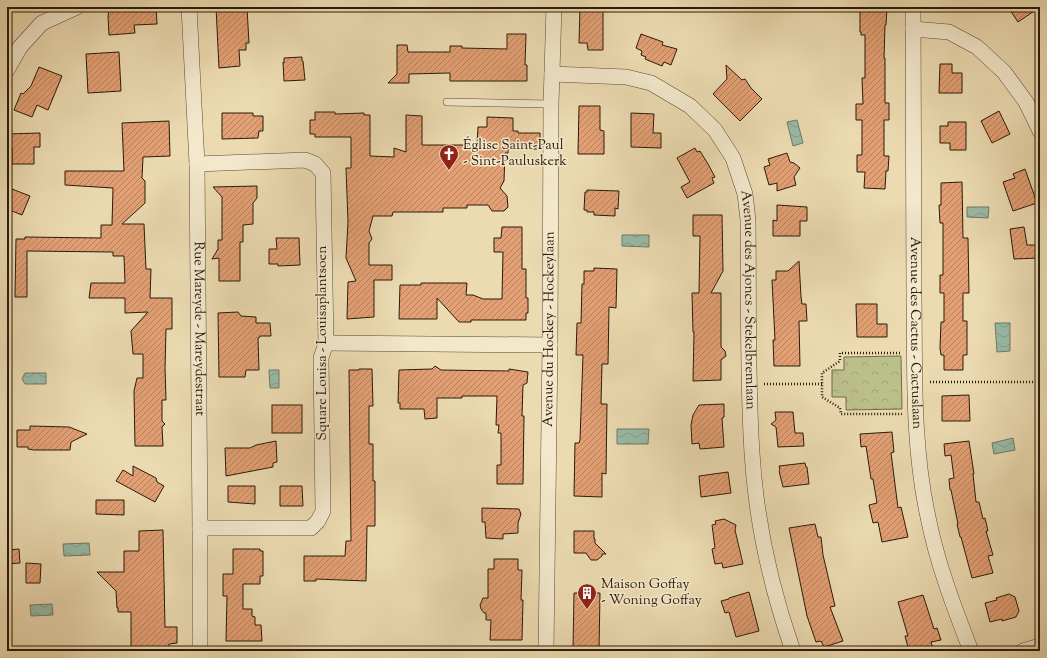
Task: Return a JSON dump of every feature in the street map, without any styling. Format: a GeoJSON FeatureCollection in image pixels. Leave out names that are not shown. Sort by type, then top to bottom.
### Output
{"type":"FeatureCollection","features":[{"type":"Feature","properties":{"kind":"street"},"geometry":{"type":"LineString","coordinates":[[7,70],[20,47],[42,23],[77,7]]}},
{"type":"Feature","properties":{"kind":"street","name":"Rue Mareyde - Mareydestraat"},"geometry":{"type":"LineString","coordinates":[[189,7],[197,164],[200,651]]}},
{"type":"Feature","properties":{"kind":"street","name":"Avenue du Hockey - Hockeylaan"},"geometry":{"type":"LineString","coordinates":[[546,651],[550,345],[551,104],[554,7]]}},
{"type":"Feature","properties":{"kind":"street","name":"Avenue des Cactus - Cactuslaan"},"geometry":{"type":"LineString","coordinates":[[913,7],[915,382],[918,462],[928,517],[942,573],[971,651]]}},
{"type":"Feature","properties":{"kind":"street"},"geometry":{"type":"LineString","coordinates":[[913,29],[949,32],[977,47],[1004,72],[1026,102],[1040,131]]}},
{"type":"Feature","properties":{"kind":"street","name":"Avenue des Ajoncs - Stekelbremlaan"},"geometry":{"type":"LineString","coordinates":[[552,74],[626,77],[651,83],[690,106],[715,130],[733,158],[746,194],[748,220],[752,454],[760,523],[773,587],[793,651]]}},
{"type":"Feature","properties":{"kind":"street","name":"Square Louisa - Louisaplantsoen"},"geometry":{"type":"LineString","coordinates":[[197,164],[305,160],[315,164],[323,173],[326,343],[321,358],[323,511],[318,521],[311,528],[200,528]]}},
{"type":"Feature","properties":{"kind":"street"},"geometry":{"type":"LineString","coordinates":[[326,343],[550,345]]}},
{"type":"Feature","properties":{"kind":"street"},"geometry":{"type":"LineString","coordinates":[[1023,651],[1040,646]]}},
{"type":"Feature","properties":{"kind":"lane"},"geometry":{"type":"LineString","coordinates":[[447,102],[551,104]]}},
{"type":"Feature","properties":{"kind":"path"},"geometry":{"type":"LineString","coordinates":[[915,353],[840,353],[840,361],[822,373],[822,397],[840,408],[841,414],[916,414]]}},
{"type":"Feature","properties":{"kind":"path"},"geometry":{"type":"LineString","coordinates":[[915,382],[1040,382]]}},
{"type":"Feature","properties":{"kind":"path"},"geometry":{"type":"LineString","coordinates":[[750,384],[822,384]]}},
{"type":"Feature","properties":{"kind":"green space"},"geometry":{"type":"Polygon","coordinates":[[[901,356],[902,409],[846,410],[846,397],[832,397],[832,370],[844,370],[844,357],[901,356]]]}},
{"type":"Feature","properties":{"kind":"water"},"geometry":{"type":"Polygon","coordinates":[[[797,120],[803,143],[793,146],[787,122],[797,120]]]}},
{"type":"Feature","properties":{"kind":"water"},"geometry":{"type":"Polygon","coordinates":[[[967,207],[989,207],[988,218],[967,217],[967,207]]]}},
{"type":"Feature","properties":{"kind":"water"},"geometry":{"type":"Polygon","coordinates":[[[622,235],[649,235],[649,247],[622,246],[622,235]]]}},
{"type":"Feature","properties":{"kind":"water"},"geometry":{"type":"Polygon","coordinates":[[[995,323],[1010,323],[1010,351],[997,352],[995,323]]]}},
{"type":"Feature","properties":{"kind":"water"},"geometry":{"type":"Polygon","coordinates":[[[269,370],[279,370],[279,388],[270,388],[269,370]]]}},
{"type":"Feature","properties":{"kind":"water"},"geometry":{"type":"Polygon","coordinates":[[[25,373],[46,373],[46,384],[25,384],[22,379],[25,373]]]}},
{"type":"Feature","properties":{"kind":"water"},"geometry":{"type":"Polygon","coordinates":[[[617,429],[649,429],[648,444],[617,444],[617,429]]]}},
{"type":"Feature","properties":{"kind":"water"},"geometry":{"type":"Polygon","coordinates":[[[1013,438],[1015,450],[994,454],[992,443],[1013,438]]]}},
{"type":"Feature","properties":{"kind":"water"},"geometry":{"type":"Polygon","coordinates":[[[89,543],[90,555],[64,556],[63,544],[89,543]]]}},
{"type":"Feature","properties":{"kind":"water"},"geometry":{"type":"Polygon","coordinates":[[[52,604],[53,615],[31,616],[30,605],[52,604]]]}},
{"type":"Feature","properties":{"kind":"building"},"geometry":{"type":"Polygon","coordinates":[[[119,7],[156,7],[157,24],[134,25],[135,33],[109,35],[109,10],[118,9],[119,7]]]}},
{"type":"Feature","properties":{"kind":"building"},"geometry":{"type":"Polygon","coordinates":[[[216,7],[247,8],[249,43],[246,43],[246,50],[239,50],[240,66],[219,68],[216,7]]]}},
{"type":"Feature","properties":{"kind":"building"},"geometry":{"type":"Polygon","coordinates":[[[580,7],[603,7],[603,50],[588,50],[587,43],[579,43],[580,7]]]}},
{"type":"Feature","properties":{"kind":"building"},"geometry":{"type":"Polygon","coordinates":[[[860,7],[887,7],[884,58],[885,103],[889,103],[889,120],[884,120],[884,156],[889,156],[885,189],[864,188],[865,172],[857,172],[857,155],[862,155],[862,120],[856,120],[856,104],[863,104],[862,78],[865,78],[865,35],[861,35],[860,32],[860,7]]]}},
{"type":"Feature","properties":{"kind":"building"},"geometry":{"type":"Polygon","coordinates":[[[1008,7],[1040,7],[1018,22],[1008,7]]]}},
{"type":"Feature","properties":{"kind":"building"},"geometry":{"type":"Polygon","coordinates":[[[507,34],[526,34],[525,65],[527,65],[527,81],[450,81],[450,73],[409,74],[409,83],[388,83],[397,74],[397,45],[407,45],[408,52],[450,52],[450,46],[462,46],[462,48],[507,49],[507,34]]]}},
{"type":"Feature","properties":{"kind":"building"},"geometry":{"type":"Polygon","coordinates":[[[641,34],[663,42],[662,45],[677,49],[671,65],[664,62],[662,66],[645,59],[646,57],[641,55],[642,51],[636,48],[641,34]]]}},
{"type":"Feature","properties":{"kind":"building"},"geometry":{"type":"Polygon","coordinates":[[[119,52],[121,91],[88,93],[86,54],[119,52]]]}},
{"type":"Feature","properties":{"kind":"building"},"geometry":{"type":"Polygon","coordinates":[[[302,57],[305,80],[284,81],[284,58],[302,57]]]}},
{"type":"Feature","properties":{"kind":"building"},"geometry":{"type":"Polygon","coordinates":[[[940,64],[952,64],[952,73],[962,73],[962,93],[939,93],[940,64]]]}},
{"type":"Feature","properties":{"kind":"building"},"geometry":{"type":"Polygon","coordinates":[[[726,65],[742,80],[745,79],[751,88],[762,99],[740,121],[713,94],[727,79],[726,65]]]}},
{"type":"Feature","properties":{"kind":"building"},"geometry":{"type":"Polygon","coordinates":[[[39,67],[62,76],[48,110],[37,105],[32,117],[14,110],[21,93],[23,94],[31,86],[39,67]]]}},
{"type":"Feature","properties":{"kind":"building"},"geometry":{"type":"Polygon","coordinates":[[[579,106],[600,106],[600,130],[604,131],[604,154],[578,154],[579,106]]]}},
{"type":"Feature","properties":{"kind":"building"},"geometry":{"type":"Polygon","coordinates":[[[999,111],[1010,134],[992,143],[981,121],[999,111]]]}},
{"type":"Feature","properties":{"kind":"building"},"geometry":{"type":"Polygon","coordinates":[[[315,112],[335,112],[335,114],[364,113],[364,115],[370,115],[370,156],[394,157],[394,148],[406,152],[406,115],[422,116],[422,145],[477,145],[478,127],[487,127],[487,117],[513,118],[513,131],[518,131],[518,133],[540,133],[540,149],[508,149],[508,153],[505,153],[504,181],[500,188],[507,196],[508,207],[504,211],[492,211],[488,205],[467,205],[467,208],[443,208],[443,212],[393,212],[392,216],[373,216],[369,231],[372,239],[369,243],[369,265],[392,265],[392,280],[374,280],[374,317],[347,319],[348,282],[356,281],[346,258],[348,222],[346,168],[351,168],[351,137],[315,137],[315,134],[310,134],[310,120],[315,120],[315,112]]]}},
{"type":"Feature","properties":{"kind":"building"},"geometry":{"type":"Polygon","coordinates":[[[222,113],[253,113],[253,116],[263,116],[263,131],[259,131],[258,138],[222,139],[222,113]]]}},
{"type":"Feature","properties":{"kind":"building"},"geometry":{"type":"Polygon","coordinates":[[[631,113],[654,114],[653,133],[661,133],[661,148],[631,147],[631,113]]]}},
{"type":"Feature","properties":{"kind":"building"},"geometry":{"type":"Polygon","coordinates":[[[169,121],[170,156],[143,157],[142,178],[145,181],[145,203],[122,224],[144,224],[146,269],[151,269],[150,298],[172,298],[172,329],[166,329],[166,400],[162,400],[162,421],[165,424],[162,427],[163,446],[135,446],[134,391],[137,378],[143,378],[143,354],[133,354],[131,331],[148,312],[125,313],[125,298],[89,298],[91,283],[125,283],[124,256],[113,256],[113,252],[27,251],[27,297],[15,297],[16,239],[25,239],[25,237],[101,238],[101,225],[112,225],[113,188],[65,185],[65,171],[124,171],[122,123],[169,121]]]}},
{"type":"Feature","properties":{"kind":"building"},"geometry":{"type":"Polygon","coordinates":[[[948,122],[966,122],[966,150],[950,150],[950,143],[940,143],[940,126],[948,126],[948,122]]]}},
{"type":"Feature","properties":{"kind":"building"},"geometry":{"type":"Polygon","coordinates":[[[40,133],[40,147],[34,147],[34,164],[12,164],[12,148],[7,148],[7,134],[40,133]]]}},
{"type":"Feature","properties":{"kind":"building"},"geometry":{"type":"Polygon","coordinates":[[[695,148],[697,152],[700,151],[715,177],[712,178],[714,183],[687,198],[681,187],[690,182],[677,158],[695,148]]]}},
{"type":"Feature","properties":{"kind":"building"},"geometry":{"type":"Polygon","coordinates":[[[787,153],[790,162],[794,163],[800,168],[794,177],[796,185],[777,191],[777,183],[769,185],[764,167],[770,165],[768,159],[787,153]]]}},
{"type":"Feature","properties":{"kind":"building"},"geometry":{"type":"Polygon","coordinates":[[[1025,169],[1037,203],[1013,211],[1003,182],[1015,178],[1013,174],[1025,169]]]}},
{"type":"Feature","properties":{"kind":"building"},"geometry":{"type":"Polygon","coordinates":[[[962,182],[963,238],[968,238],[969,293],[963,293],[963,321],[967,321],[967,355],[963,355],[963,370],[944,370],[944,355],[941,355],[940,348],[941,322],[944,322],[944,293],[940,293],[940,275],[943,275],[943,223],[940,223],[939,205],[941,205],[941,183],[962,182]]]}},
{"type":"Feature","properties":{"kind":"building"},"geometry":{"type":"Polygon","coordinates":[[[257,186],[257,198],[253,203],[253,224],[243,225],[243,242],[240,242],[240,281],[219,281],[219,258],[212,259],[218,249],[218,240],[222,240],[222,197],[213,187],[257,186]]]}},
{"type":"Feature","properties":{"kind":"building"},"geometry":{"type":"Polygon","coordinates":[[[7,187],[30,196],[22,215],[7,209],[7,187]]]}},
{"type":"Feature","properties":{"kind":"building"},"geometry":{"type":"Polygon","coordinates":[[[587,190],[619,191],[618,209],[615,208],[615,216],[594,215],[594,212],[587,212],[587,210],[584,210],[585,192],[587,192],[587,190]]]}},
{"type":"Feature","properties":{"kind":"building"},"geometry":{"type":"Polygon","coordinates":[[[777,205],[807,207],[807,221],[800,221],[800,236],[773,236],[773,220],[777,221],[777,205]]]}},
{"type":"Feature","properties":{"kind":"building"},"geometry":{"type":"Polygon","coordinates":[[[693,215],[722,215],[723,271],[711,293],[721,293],[721,347],[725,351],[726,356],[721,360],[721,380],[693,381],[694,332],[692,293],[699,293],[700,236],[693,236],[693,215]]]}},
{"type":"Feature","properties":{"kind":"building"},"geometry":{"type":"Polygon","coordinates":[[[502,227],[522,227],[522,269],[526,269],[526,298],[528,298],[528,313],[526,313],[526,320],[471,320],[471,322],[459,322],[437,298],[437,319],[399,319],[400,285],[421,285],[421,283],[467,283],[466,295],[473,295],[483,299],[502,299],[503,252],[494,252],[494,238],[501,238],[502,227]]]}},
{"type":"Feature","properties":{"kind":"building"},"geometry":{"type":"Polygon","coordinates":[[[1024,227],[1027,245],[1040,245],[1040,258],[1014,259],[1010,229],[1024,227]]]}},
{"type":"Feature","properties":{"kind":"building"},"geometry":{"type":"Polygon","coordinates":[[[276,238],[299,238],[300,265],[278,266],[278,264],[269,264],[269,249],[277,249],[276,238]]]}},
{"type":"Feature","properties":{"kind":"building"},"geometry":{"type":"Polygon","coordinates":[[[799,261],[801,297],[802,304],[806,304],[807,321],[799,321],[800,366],[774,366],[773,340],[775,340],[772,280],[776,280],[776,271],[788,271],[799,261]]]}},
{"type":"Feature","properties":{"kind":"building"},"geometry":{"type":"Polygon","coordinates":[[[594,268],[617,269],[616,308],[609,307],[608,364],[602,364],[601,404],[607,404],[606,474],[602,473],[602,497],[574,496],[575,443],[579,443],[580,440],[583,355],[576,355],[577,323],[581,323],[582,284],[584,284],[584,271],[594,271],[594,268]]]}},
{"type":"Feature","properties":{"kind":"building"},"geometry":{"type":"Polygon","coordinates":[[[856,304],[877,304],[877,324],[887,324],[887,337],[857,337],[856,304]]]}},
{"type":"Feature","properties":{"kind":"building"},"geometry":{"type":"Polygon","coordinates":[[[238,312],[241,316],[256,317],[256,323],[270,323],[271,336],[260,336],[258,338],[259,370],[246,370],[245,377],[219,377],[218,313],[238,312]]]}},
{"type":"Feature","properties":{"kind":"building"},"geometry":{"type":"Polygon","coordinates":[[[435,366],[441,370],[509,371],[509,369],[528,372],[527,383],[523,385],[523,484],[497,484],[497,465],[501,465],[501,433],[498,433],[499,425],[496,425],[497,396],[437,398],[437,418],[425,419],[424,409],[400,409],[400,403],[398,403],[399,370],[432,369],[435,366]]]}},
{"type":"Feature","properties":{"kind":"building"},"geometry":{"type":"Polygon","coordinates":[[[372,369],[373,406],[369,406],[369,444],[373,444],[375,526],[367,526],[366,581],[316,579],[316,581],[304,581],[304,556],[345,556],[346,541],[351,541],[349,370],[372,369]]]}},
{"type":"Feature","properties":{"kind":"building"},"geometry":{"type":"Polygon","coordinates":[[[969,395],[970,421],[942,421],[942,396],[969,395]]]}},
{"type":"Feature","properties":{"kind":"building"},"geometry":{"type":"Polygon","coordinates":[[[724,404],[724,417],[722,418],[724,447],[700,449],[699,443],[692,444],[691,425],[693,415],[699,405],[724,404]]]}},
{"type":"Feature","properties":{"kind":"building"},"geometry":{"type":"Polygon","coordinates":[[[272,405],[302,405],[302,433],[272,433],[272,405]]]}},
{"type":"Feature","properties":{"kind":"building"},"geometry":{"type":"Polygon","coordinates":[[[775,412],[793,412],[795,433],[803,433],[804,446],[778,447],[776,427],[771,424],[776,420],[775,412]]]}},
{"type":"Feature","properties":{"kind":"building"},"geometry":{"type":"Polygon","coordinates":[[[30,426],[69,427],[87,434],[71,442],[70,450],[34,450],[28,449],[28,447],[17,447],[17,430],[30,430],[30,426]]]}},
{"type":"Feature","properties":{"kind":"building"},"geometry":{"type":"Polygon","coordinates":[[[892,432],[894,452],[891,453],[898,508],[901,507],[908,537],[882,542],[878,522],[873,523],[869,505],[877,503],[873,479],[871,479],[866,446],[861,447],[860,434],[892,432]]]}},
{"type":"Feature","properties":{"kind":"building"},"geometry":{"type":"Polygon","coordinates":[[[276,441],[277,462],[273,463],[273,467],[226,476],[225,448],[250,448],[256,445],[276,441]]]}},
{"type":"Feature","properties":{"kind":"building"},"geometry":{"type":"Polygon","coordinates":[[[969,441],[974,474],[976,502],[979,502],[983,519],[985,518],[988,531],[986,531],[993,555],[988,556],[993,573],[972,578],[960,537],[950,490],[949,479],[954,478],[951,455],[945,456],[944,444],[969,441]]]}},
{"type":"Feature","properties":{"kind":"building"},"geometry":{"type":"Polygon","coordinates":[[[805,463],[807,467],[809,484],[783,487],[779,466],[805,463]]]}},
{"type":"Feature","properties":{"kind":"building"},"geometry":{"type":"Polygon","coordinates":[[[133,466],[156,478],[157,482],[164,486],[155,502],[116,481],[123,470],[133,476],[133,466]]]}},
{"type":"Feature","properties":{"kind":"building"},"geometry":{"type":"Polygon","coordinates":[[[728,472],[731,493],[701,497],[699,476],[728,472]]]}},
{"type":"Feature","properties":{"kind":"building"},"geometry":{"type":"Polygon","coordinates":[[[228,486],[255,486],[255,504],[228,502],[228,486]]]}},
{"type":"Feature","properties":{"kind":"building"},"geometry":{"type":"Polygon","coordinates":[[[280,486],[302,486],[303,506],[280,506],[280,486]]]}},
{"type":"Feature","properties":{"kind":"building"},"geometry":{"type":"Polygon","coordinates":[[[96,500],[124,500],[124,515],[96,514],[96,500]]]}},
{"type":"Feature","properties":{"kind":"building"},"geometry":{"type":"Polygon","coordinates":[[[482,508],[519,509],[521,514],[518,523],[518,533],[503,534],[503,539],[486,538],[485,522],[482,522],[482,508]]]}},
{"type":"Feature","properties":{"kind":"building"},"geometry":{"type":"Polygon","coordinates":[[[724,519],[736,525],[735,530],[743,564],[723,568],[722,563],[715,564],[712,549],[715,548],[712,525],[716,524],[715,521],[724,519]]]}},
{"type":"Feature","properties":{"kind":"building"},"geometry":{"type":"Polygon","coordinates":[[[815,524],[818,537],[821,537],[823,555],[835,606],[830,607],[843,641],[824,647],[821,641],[816,642],[807,616],[789,528],[815,524]]]}},
{"type":"Feature","properties":{"kind":"building"},"geometry":{"type":"Polygon","coordinates":[[[163,530],[165,627],[177,627],[177,643],[169,644],[168,651],[131,651],[131,612],[118,612],[116,591],[97,572],[124,572],[124,551],[139,551],[139,531],[163,530]]]}},
{"type":"Feature","properties":{"kind":"building"},"geometry":{"type":"Polygon","coordinates":[[[574,531],[594,531],[595,543],[606,554],[602,554],[602,556],[597,560],[591,560],[586,553],[574,553],[574,531]]]}},
{"type":"Feature","properties":{"kind":"building"},"geometry":{"type":"Polygon","coordinates":[[[19,549],[20,563],[7,564],[7,550],[19,549]]]}},
{"type":"Feature","properties":{"kind":"building"},"geometry":{"type":"Polygon","coordinates":[[[233,549],[260,549],[260,551],[263,551],[263,576],[260,576],[260,584],[243,584],[243,609],[252,609],[252,616],[255,617],[255,625],[261,625],[262,641],[226,641],[227,596],[223,596],[223,574],[233,574],[233,549]]]}},
{"type":"Feature","properties":{"kind":"building"},"geometry":{"type":"Polygon","coordinates":[[[494,559],[518,559],[518,570],[522,570],[522,640],[490,640],[491,620],[486,620],[486,613],[484,613],[481,609],[480,605],[483,598],[488,598],[488,569],[494,569],[494,559]]]}},
{"type":"Feature","properties":{"kind":"building"},"geometry":{"type":"Polygon","coordinates":[[[26,563],[41,564],[40,583],[26,583],[26,563]]]}},
{"type":"Feature","properties":{"kind":"building"},"geometry":{"type":"Polygon","coordinates":[[[749,592],[759,631],[736,637],[729,612],[725,613],[721,601],[749,592]]]}},
{"type":"Feature","properties":{"kind":"building"},"geometry":{"type":"Polygon","coordinates":[[[574,593],[600,593],[599,651],[573,651],[574,593]]]}},
{"type":"Feature","properties":{"kind":"building"},"geometry":{"type":"Polygon","coordinates":[[[1009,594],[1015,597],[1019,611],[1016,617],[1002,621],[1002,619],[990,622],[985,603],[997,600],[996,598],[1009,594]]]}},
{"type":"Feature","properties":{"kind":"building"},"geometry":{"type":"Polygon","coordinates":[[[923,595],[934,629],[937,628],[941,640],[931,642],[934,651],[909,651],[905,636],[908,636],[898,602],[923,595]]]}},
{"type":"Feature","properties":{"kind":"place","name":"Église Saint-Paul - Sint-Pauluskerk"},"geometry":{"type":"Point","coordinates":[449,171]}},
{"type":"Feature","properties":{"kind":"place","name":"Maison Goffay - Woning Goffay"},"geometry":{"type":"Point","coordinates":[587,610]}}]}
